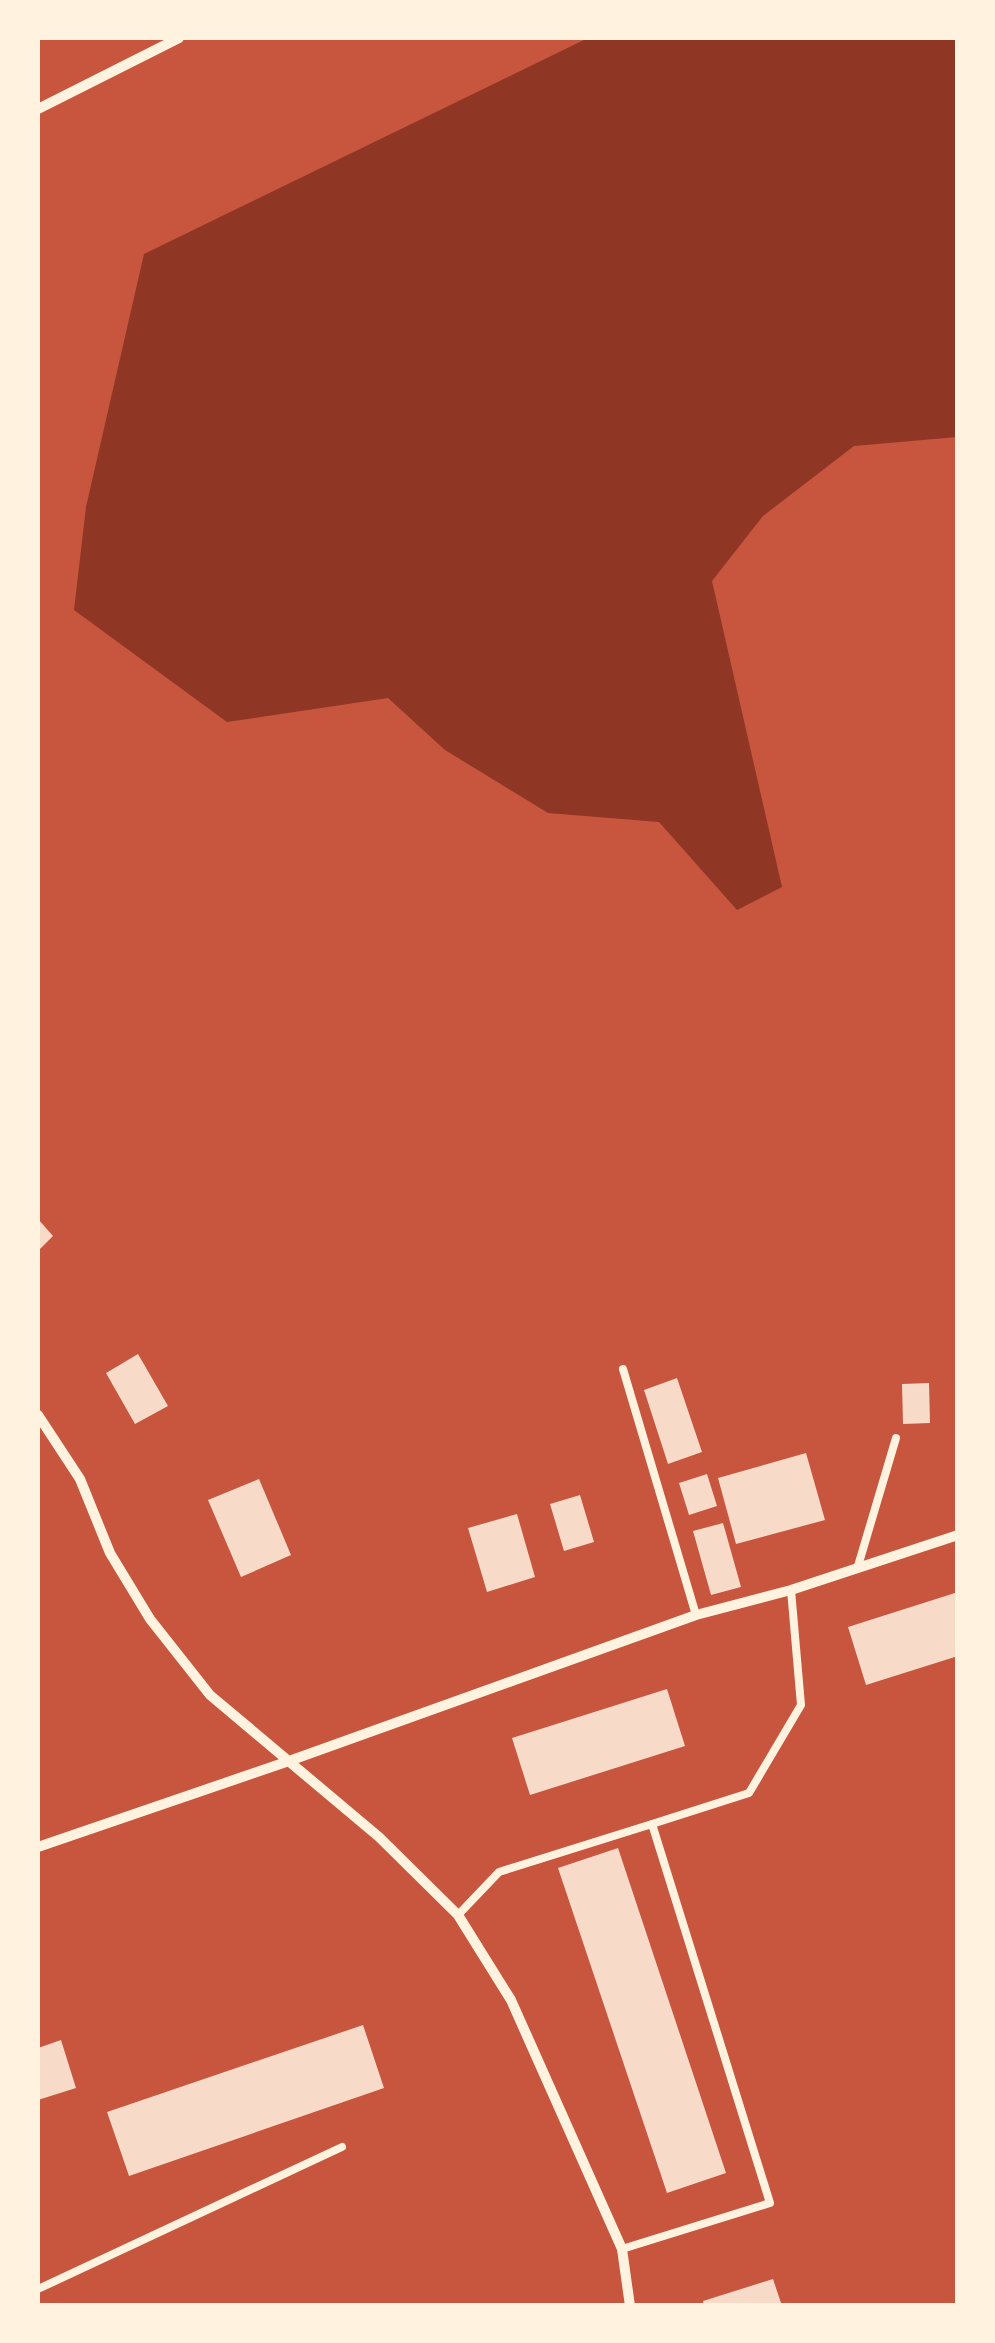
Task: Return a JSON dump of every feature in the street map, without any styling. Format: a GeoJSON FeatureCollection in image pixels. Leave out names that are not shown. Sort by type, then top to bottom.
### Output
{"type":"FeatureCollection","features":[{"type":"Feature","properties":{"kind":"street"},"geometry":{"type":"LineString","coordinates":[[38,109],[179,38]]}},
{"type":"Feature","properties":{"kind":"street"},"geometry":{"type":"LineString","coordinates":[[38,1415],[80,1479],[110,1553],[150,1619],[210,1695],[379,1837],[458,1915],[511,2000],[622,2249],[630,2306]]}},
{"type":"Feature","properties":{"kind":"street"},"geometry":{"type":"LineString","coordinates":[[38,1846],[696,1615],[791,1590],[958,1535]]}},
{"type":"Feature","properties":{"kind":"lane"},"geometry":{"type":"LineString","coordinates":[[623,1370],[696,1615]]}},
{"type":"Feature","properties":{"kind":"lane"},"geometry":{"type":"LineString","coordinates":[[858,1566],[896,1438]]}},
{"type":"Feature","properties":{"kind":"lane"},"geometry":{"type":"LineString","coordinates":[[458,1915],[499,1872],[749,1792],[801,1705],[791,1590]]}},
{"type":"Feature","properties":{"kind":"lane"},"geometry":{"type":"LineString","coordinates":[[622,2249],[770,2204],[652,1824]]}},
{"type":"Feature","properties":{"kind":"lane"},"geometry":{"type":"LineString","coordinates":[[38,2289],[342,2148]]}},
{"type":"Feature","properties":{"kind":"shaded area"},"geometry":{"type":"Polygon","coordinates":[[[588,38],[957,38],[957,437],[854,446],[763,516],[712,581],[782,887],[737,910],[659,822],[548,813],[445,750],[388,698],[227,722],[74,610],[86,507],[144,254],[588,38]]]}},
{"type":"Feature","properties":{"kind":"building"},"geometry":{"type":"Polygon","coordinates":[[[38,1219],[53,1236],[38,1251],[38,1219]]]}},
{"type":"Feature","properties":{"kind":"building"},"geometry":{"type":"Polygon","coordinates":[[[138,1354],[168,1406],[135,1424],[106,1373],[138,1354]]]}},
{"type":"Feature","properties":{"kind":"building"},"geometry":{"type":"Polygon","coordinates":[[[677,1378],[702,1452],[668,1464],[644,1390],[677,1378]]]}},
{"type":"Feature","properties":{"kind":"building"},"geometry":{"type":"Polygon","coordinates":[[[929,1383],[930,1423],[903,1424],[902,1384],[929,1383]]]}},
{"type":"Feature","properties":{"kind":"building"},"geometry":{"type":"Polygon","coordinates":[[[806,1453],[825,1520],[736,1544],[718,1478],[806,1453]]]}},
{"type":"Feature","properties":{"kind":"building"},"geometry":{"type":"Polygon","coordinates":[[[707,1474],[717,1506],[689,1515],[679,1483],[707,1474]]]}},
{"type":"Feature","properties":{"kind":"building"},"geometry":{"type":"Polygon","coordinates":[[[259,1479],[291,1555],[241,1577],[208,1500],[259,1479]]]}},
{"type":"Feature","properties":{"kind":"building"},"geometry":{"type":"Polygon","coordinates":[[[580,1495],[594,1542],[564,1551],[550,1504],[580,1495]]]}},
{"type":"Feature","properties":{"kind":"building"},"geometry":{"type":"Polygon","coordinates":[[[517,1514],[535,1577],[487,1592],[468,1528],[517,1514]]]}},
{"type":"Feature","properties":{"kind":"building"},"geometry":{"type":"Polygon","coordinates":[[[723,1523],[741,1587],[711,1595],[693,1531],[723,1523]]]}},
{"type":"Feature","properties":{"kind":"building"},"geometry":{"type":"Polygon","coordinates":[[[958,1592],[958,1656],[866,1685],[848,1627],[958,1592]]]}},
{"type":"Feature","properties":{"kind":"building"},"geometry":{"type":"Polygon","coordinates":[[[667,1689],[685,1746],[530,1795],[512,1738],[667,1689]]]}},
{"type":"Feature","properties":{"kind":"building"},"geometry":{"type":"Polygon","coordinates":[[[618,1848],[726,2173],[667,2193],[558,1868],[618,1848]]]}},
{"type":"Feature","properties":{"kind":"building"},"geometry":{"type":"Polygon","coordinates":[[[363,2025],[384,2088],[129,2176],[107,2112],[363,2025]]]}},
{"type":"Feature","properties":{"kind":"building"},"geometry":{"type":"Polygon","coordinates":[[[61,2040],[76,2088],[38,2100],[38,2048],[61,2040]]]}},
{"type":"Feature","properties":{"kind":"building"},"geometry":{"type":"Polygon","coordinates":[[[773,2279],[782,2306],[704,2306],[703,2301],[773,2279]]]}}]}
